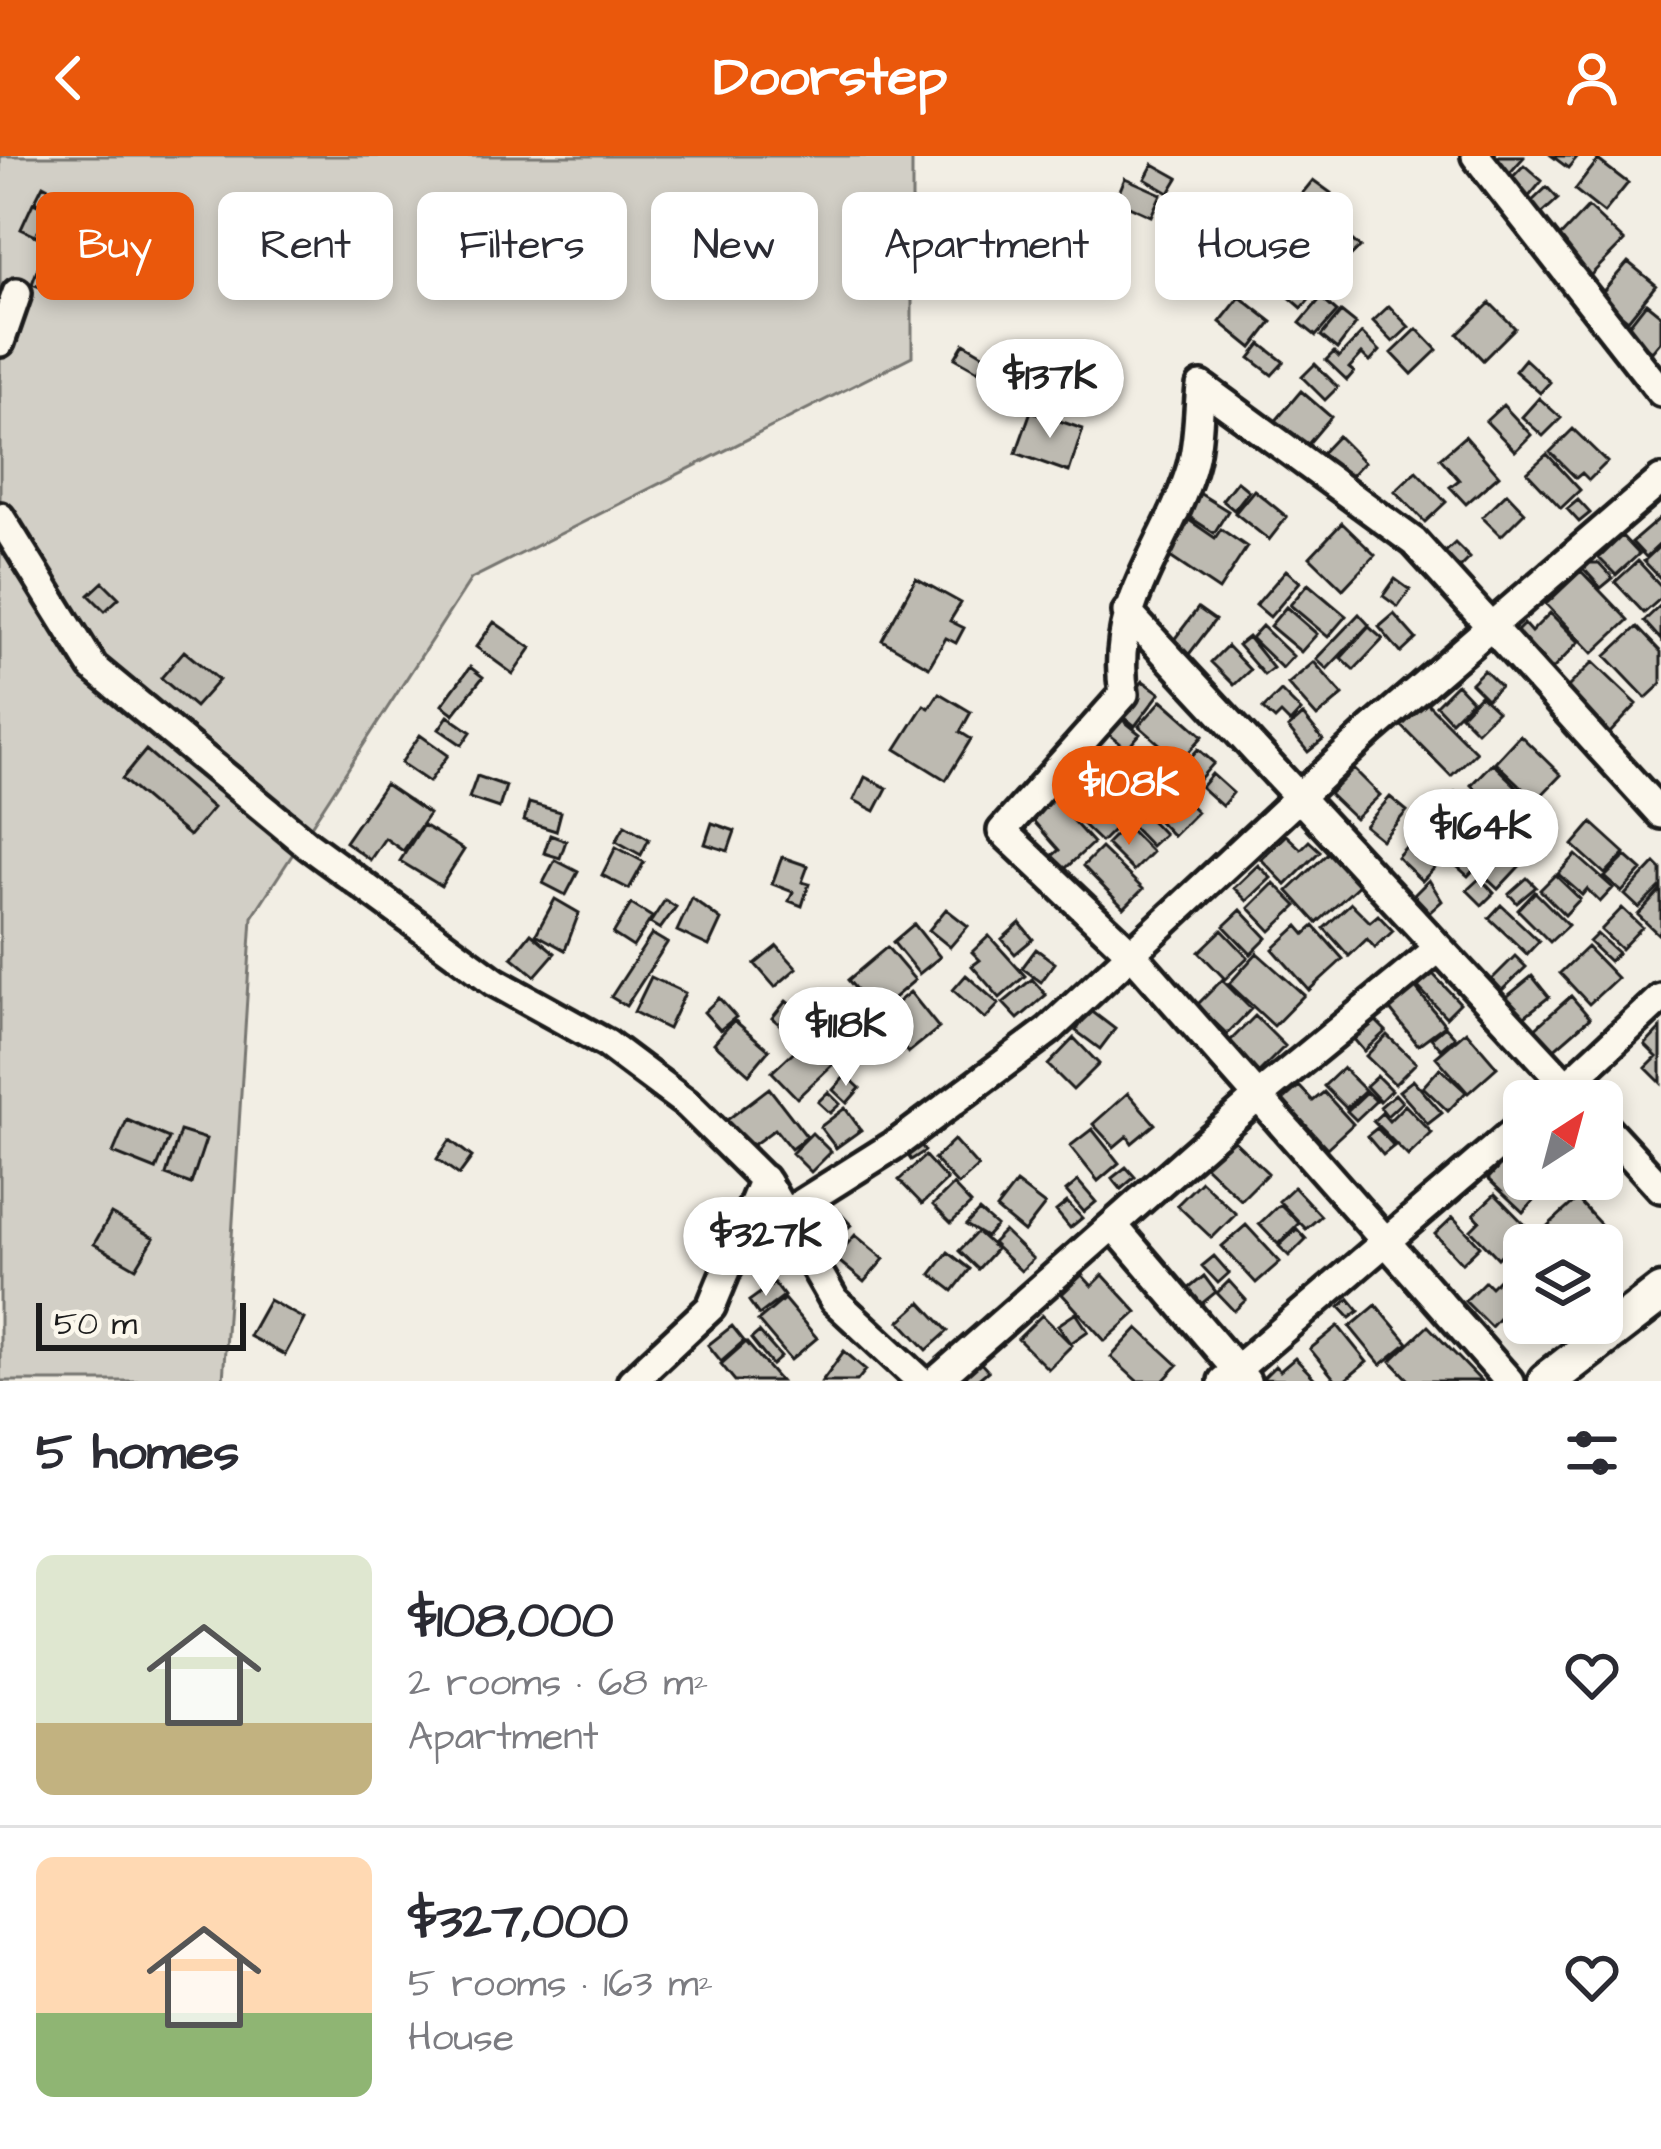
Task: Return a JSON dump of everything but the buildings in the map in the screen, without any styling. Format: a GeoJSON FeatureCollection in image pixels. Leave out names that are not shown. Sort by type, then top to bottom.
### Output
{"type":"FeatureCollection","features":[{"type":"Feature","properties":{"kind":"street"},"geometry":{"type":"LineString","coordinates":[[1476,156],[1661,392]]}},
{"type":"Feature","properties":{"kind":"street"},"geometry":{"type":"LineString","coordinates":[[0,342],[17,293]]}},
{"type":"Feature","properties":{"kind":"street"},"geometry":{"type":"LineString","coordinates":[[1509,1381],[1382,1244],[1260,1095],[1133,955],[1002,831],[1124,694],[1117,656],[1126,612],[1192,465],[1201,386],[1414,542],[1661,814]]}},
{"type":"Feature","properties":{"kind":"street"},"geometry":{"type":"LineString","coordinates":[[785,1214],[899,1142],[1049,1030],[1491,627],[1661,480]]}},
{"type":"Feature","properties":{"kind":"street"},"geometry":{"type":"LineString","coordinates":[[0,518],[93,667],[143,713],[308,844],[495,982],[607,1044],[687,1104],[764,1179],[834,1300],[921,1381]]}},
{"type":"Feature","properties":{"kind":"street"},"geometry":{"type":"LineString","coordinates":[[1126,612],[1439,948],[1552,1080]]}},
{"type":"Feature","properties":{"kind":"street"},"geometry":{"type":"LineString","coordinates":[[936,1381],[1260,1095],[1439,948]]}},
{"type":"Feature","properties":{"kind":"street"},"geometry":{"type":"LineString","coordinates":[[1582,1080],[1661,998]]}},
{"type":"Feature","properties":{"kind":"street"},"geometry":{"type":"LineString","coordinates":[[1113,1225],[1235,1377],[1503,1142]]}},
{"type":"Feature","properties":{"kind":"street"},"geometry":{"type":"LineString","coordinates":[[1623,1146],[1661,1187]]}},
{"type":"Feature","properties":{"kind":"street"},"geometry":{"type":"LineString","coordinates":[[632,1381],[711,1307],[764,1179]]}},
{"type":"Feature","properties":{"kind":"street"},"geometry":{"type":"LineString","coordinates":[[1546,1381],[1661,1293]]}},
{"type":"Feature","properties":{"kind":"shaded area"},"geometry":{"type":"Polygon","coordinates":[[[0,156],[912,156],[912,192],[842,192],[842,300],[912,300],[912,356],[471,579],[252,917],[223,1381],[0,1381],[0,156]]]}}]}
